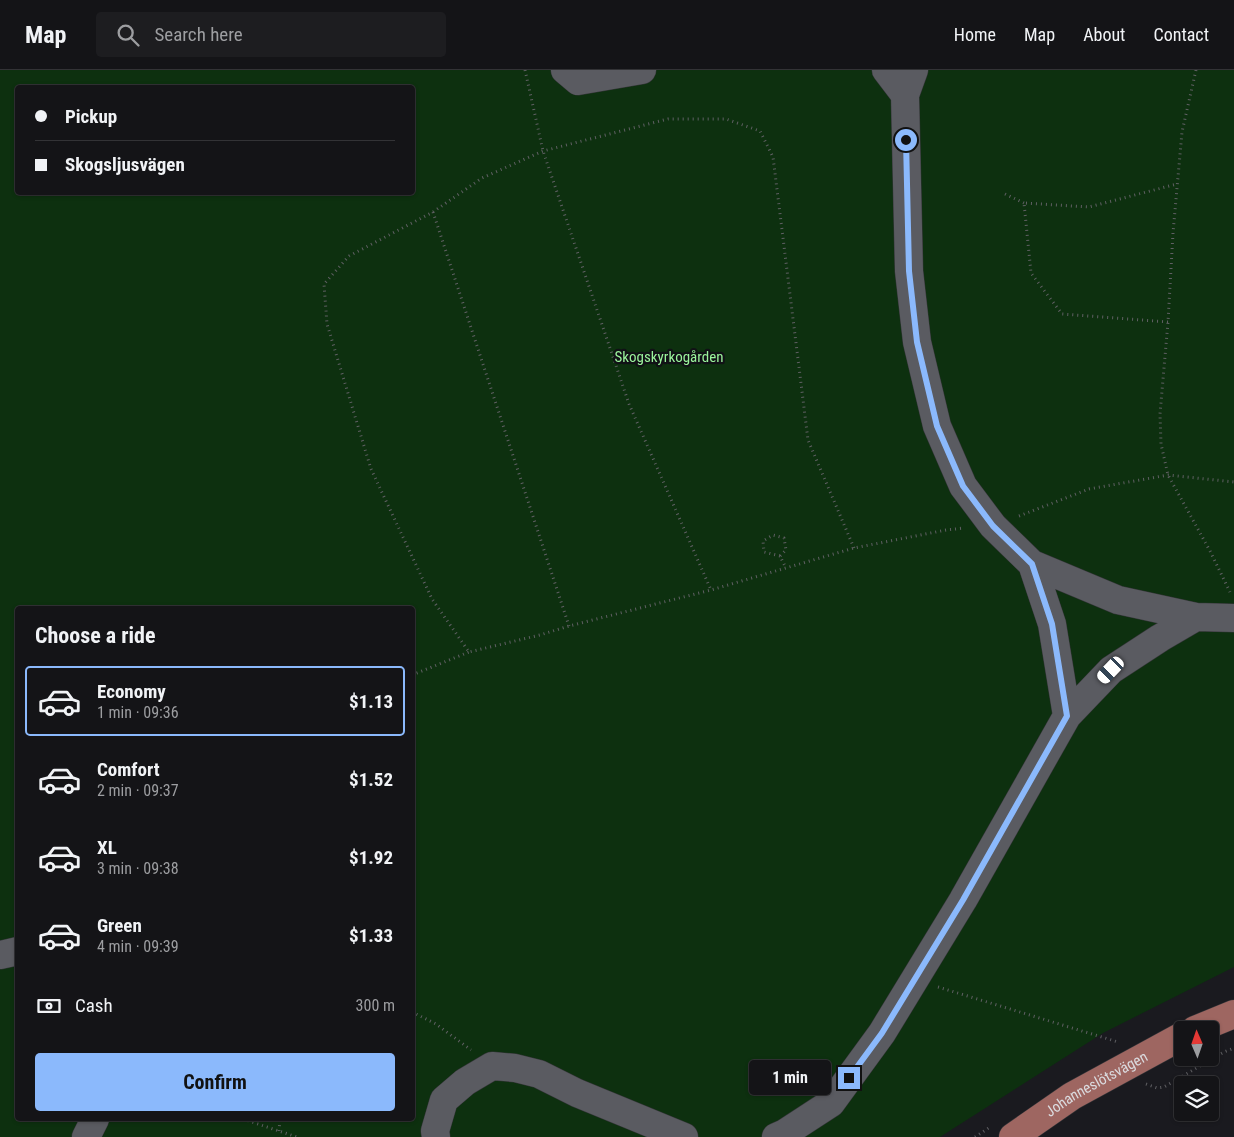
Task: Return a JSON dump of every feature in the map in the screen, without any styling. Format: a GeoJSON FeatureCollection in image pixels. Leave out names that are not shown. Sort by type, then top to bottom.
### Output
{"type":"FeatureCollection","features":[{"type":"Feature","properties":{"kind":"main road"},"geometry":{"type":"LineString","coordinates":[[1217,1021],[1234,1014]]}},
{"type":"Feature","properties":{"kind":"main road","name":"Johanneslötsvägen"},"geometry":{"type":"LineString","coordinates":[[1013,1137],[1072,1096],[1174,1040]]}},
{"type":"Feature","properties":{"kind":"street"},"geometry":{"type":"LineString","coordinates":[[565,70],[578,81],[642,70]]}},
{"type":"Feature","properties":{"kind":"street"},"geometry":{"type":"LineString","coordinates":[[886,70],[905,95]]}},
{"type":"Feature","properties":{"kind":"street"},"geometry":{"type":"LineString","coordinates":[[914,70],[905,95],[909,271],[917,342],[937,426],[963,486],[993,526],[1032,564],[1118,600],[1196,617],[1234,618]]}},
{"type":"Feature","properties":{"kind":"street"},"geometry":{"type":"LineString","coordinates":[[1032,564],[1052,624],[1067,716]]}},
{"type":"Feature","properties":{"kind":"street"},"geometry":{"type":"LineString","coordinates":[[776,1137],[786,1133],[831,1102],[882,1033],[963,900],[1067,716],[1111,670],[1196,617]]}},
{"type":"Feature","properties":{"kind":"street"},"geometry":{"type":"LineString","coordinates":[[0,955],[15,952]]}},
{"type":"Feature","properties":{"kind":"street"},"geometry":{"type":"LineString","coordinates":[[436,1137],[435,1131],[444,1100],[465,1082],[492,1066],[515,1068],[539,1074],[577,1093],[684,1137]]}},
{"type":"Feature","properties":{"kind":"street"},"geometry":{"type":"LineString","coordinates":[[86,1137],[94,1121]]}},
{"type":"Feature","properties":{"kind":"path"},"geometry":{"type":"LineString","coordinates":[[525,70],[544,152],[629,404],[711,590]]}},
{"type":"Feature","properties":{"kind":"path"},"geometry":{"type":"LineString","coordinates":[[1196,70],[1182,132],[1177,184],[1160,414],[1161,444],[1168,475],[1210,550],[1234,600]]}},
{"type":"Feature","properties":{"kind":"path"},"geometry":{"type":"LineString","coordinates":[[469,652],[432,599],[371,469],[328,324],[324,284],[349,256],[433,212],[482,178],[544,152],[668,119],[726,118],[760,131],[773,157],[808,440],[854,548]]}},
{"type":"Feature","properties":{"kind":"path"},"geometry":{"type":"LineString","coordinates":[[1005,194],[1024,203],[1089,207],[1177,184]]}},
{"type":"Feature","properties":{"kind":"path"},"geometry":{"type":"LineString","coordinates":[[1024,203],[1031,273],[1062,314],[1168,322]]}},
{"type":"Feature","properties":{"kind":"path"},"geometry":{"type":"LineString","coordinates":[[433,212],[569,626]]}},
{"type":"Feature","properties":{"kind":"path"},"geometry":{"type":"LineString","coordinates":[[415,675],[469,652],[711,590],[854,548],[946,530],[993,526],[1089,490],[1168,475],[1234,482]]}},
{"type":"Feature","properties":{"kind":"path"},"geometry":{"type":"LineString","coordinates":[[780,556],[786,550],[784,538],[773,535],[763,541],[764,552],[780,556],[786,568]]}},
{"type":"Feature","properties":{"kind":"path"},"geometry":{"type":"LineString","coordinates":[[915,980],[1119,1043]]}},
{"type":"Feature","properties":{"kind":"path"},"geometry":{"type":"LineString","coordinates":[[415,1014],[436,1024],[492,1066]]}},
{"type":"Feature","properties":{"kind":"path"},"geometry":{"type":"LineString","coordinates":[[250,1121],[297,1137]]}},
{"type":"Feature","properties":{"kind":"path"},"geometry":{"type":"LineString","coordinates":[[279,1130],[280,1121]]}},
{"type":"Feature","properties":{"kind":"green space","name":"Skogskyrkogården"},"geometry":{"type":"Polygon","coordinates":[[[0,70],[1234,70],[1234,967],[1103,1033],[940,1137],[0,1137],[0,70]]]}},
{"type":"Feature","properties":{"kind":"route"},"geometry":{"type":"LineString","coordinates":[[849,1078],[882,1033],[963,900],[1067,716],[1052,624],[1032,564],[993,526],[963,486],[937,426],[917,342],[909,271],[906,140]]}}]}
